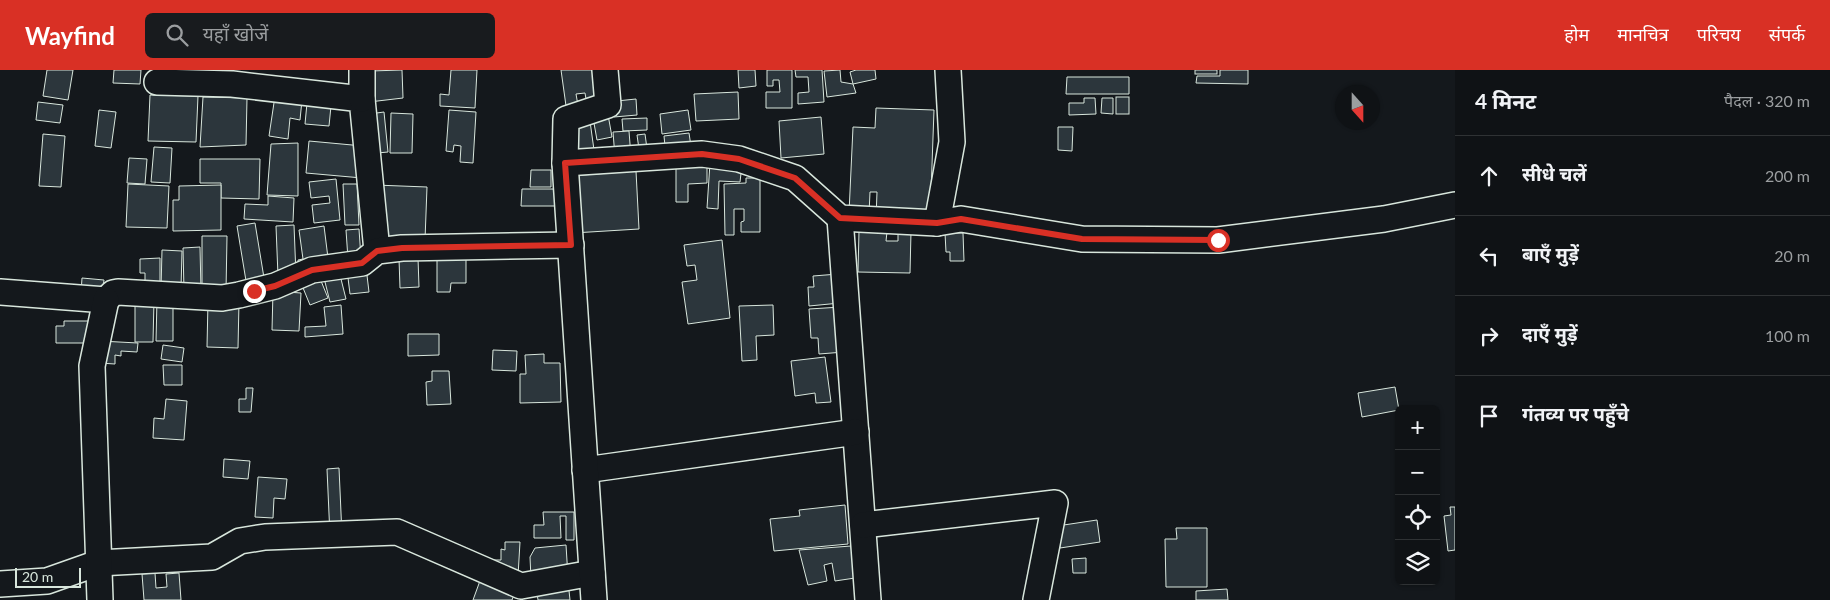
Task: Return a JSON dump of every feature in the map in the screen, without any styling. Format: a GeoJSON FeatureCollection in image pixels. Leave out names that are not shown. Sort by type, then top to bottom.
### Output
{"type":"FeatureCollection","features":[{"type":"Feature","properties":{"kind":"street"},"geometry":{"type":"LineString","coordinates":[[362,70],[362,99],[377,251]]}},
{"type":"Feature","properties":{"kind":"street"},"geometry":{"type":"LineString","coordinates":[[594,600],[565,163],[566,119],[608,105],[605,70]]}},
{"type":"Feature","properties":{"kind":"street"},"geometry":{"type":"LineString","coordinates":[[937,223],[952,142],[948,70]]}},
{"type":"Feature","properties":{"kind":"street"},"geometry":{"type":"LineString","coordinates":[[158,82],[207,77],[232,84],[362,99]]}},
{"type":"Feature","properties":{"kind":"street"},"geometry":{"type":"LineString","coordinates":[[565,163],[702,154],[739,159],[795,178],[840,218],[937,223],[961,219],[1082,239],[1218,240],[1384,219],[1455,205]]}},
{"type":"Feature","properties":{"kind":"street"},"geometry":{"type":"LineString","coordinates":[[840,218],[868,600]]}},
{"type":"Feature","properties":{"kind":"street"},"geometry":{"type":"LineString","coordinates":[[100,600],[92,366],[106,300],[113,293],[222,298],[275,286],[312,270],[362,263],[377,251],[402,248],[571,245]]}},
{"type":"Feature","properties":{"kind":"street"},"geometry":{"type":"LineString","coordinates":[[0,292],[106,300]]}},
{"type":"Feature","properties":{"kind":"street"},"geometry":{"type":"LineString","coordinates":[[585,470],[856,432]]}},
{"type":"Feature","properties":{"kind":"street"},"geometry":{"type":"LineString","coordinates":[[863,525],[1055,503],[1036,600]]}},
{"type":"Feature","properties":{"kind":"street"},"geometry":{"type":"LineString","coordinates":[[0,584],[47,581],[98,563],[212,557],[240,541],[265,537],[397,532],[521,586],[592,573]]}},
{"type":"Feature","properties":{"kind":"building"},"geometry":{"type":"Polygon","coordinates":[[[47,70],[73,70],[68,100],[43,96],[47,70]]]}},
{"type":"Feature","properties":{"kind":"building"},"geometry":{"type":"Polygon","coordinates":[[[114,70],[141,70],[140,84],[113,83],[114,70]]]}},
{"type":"Feature","properties":{"kind":"building"},"geometry":{"type":"Polygon","coordinates":[[[402,70],[403,98],[369,102],[370,71],[402,70]]]}},
{"type":"Feature","properties":{"kind":"building"},"geometry":{"type":"Polygon","coordinates":[[[451,70],[477,70],[475,108],[440,106],[440,94],[449,95],[451,70]]]}},
{"type":"Feature","properties":{"kind":"building"},"geometry":{"type":"Polygon","coordinates":[[[561,70],[597,70],[602,103],[587,105],[585,93],[576,94],[579,111],[567,113],[561,70]]]}},
{"type":"Feature","properties":{"kind":"building"},"geometry":{"type":"Polygon","coordinates":[[[738,70],[755,70],[756,86],[739,88],[738,70]]]}},
{"type":"Feature","properties":{"kind":"building"},"geometry":{"type":"Polygon","coordinates":[[[767,70],[792,70],[792,108],[766,108],[766,92],[780,92],[779,80],[773,80],[773,86],[767,86],[767,70]]]}},
{"type":"Feature","properties":{"kind":"building"},"geometry":{"type":"Polygon","coordinates":[[[795,70],[822,70],[824,102],[798,104],[798,93],[809,92],[808,77],[796,77],[795,70]]]}},
{"type":"Feature","properties":{"kind":"building"},"geometry":{"type":"Polygon","coordinates":[[[840,70],[841,82],[853,84],[856,93],[827,97],[824,71],[840,70]]]}},
{"type":"Feature","properties":{"kind":"building"},"geometry":{"type":"Polygon","coordinates":[[[856,70],[875,70],[876,79],[853,84],[850,72],[856,70]]]}},
{"type":"Feature","properties":{"kind":"building"},"geometry":{"type":"Polygon","coordinates":[[[1195,70],[1217,70],[1217,74],[1195,74],[1195,70]]]}},
{"type":"Feature","properties":{"kind":"building"},"geometry":{"type":"Polygon","coordinates":[[[1220,70],[1248,70],[1248,84],[1196,83],[1197,76],[1220,76],[1220,70]]]}},
{"type":"Feature","properties":{"kind":"building"},"geometry":{"type":"Polygon","coordinates":[[[1067,77],[1129,77],[1129,94],[1066,94],[1067,77]]]}},
{"type":"Feature","properties":{"kind":"building"},"geometry":{"type":"Polygon","coordinates":[[[738,92],[739,119],[696,121],[694,94],[738,92]]]}},
{"type":"Feature","properties":{"kind":"building"},"geometry":{"type":"Polygon","coordinates":[[[150,95],[198,96],[196,142],[148,141],[150,95]]]}},
{"type":"Feature","properties":{"kind":"building"},"geometry":{"type":"Polygon","coordinates":[[[275,96],[302,100],[300,120],[290,118],[288,139],[269,136],[275,96]]]}},
{"type":"Feature","properties":{"kind":"building"},"geometry":{"type":"Polygon","coordinates":[[[203,97],[247,98],[246,145],[200,147],[203,97]]]}},
{"type":"Feature","properties":{"kind":"building"},"geometry":{"type":"Polygon","coordinates":[[[1116,97],[1129,97],[1129,114],[1116,114],[1116,97]]]}},
{"type":"Feature","properties":{"kind":"building"},"geometry":{"type":"Polygon","coordinates":[[[1084,98],[1095,98],[1096,114],[1069,115],[1069,103],[1084,103],[1084,98]]]}},
{"type":"Feature","properties":{"kind":"building"},"geometry":{"type":"Polygon","coordinates":[[[1102,98],[1113,98],[1113,114],[1101,113],[1102,98]]]}},
{"type":"Feature","properties":{"kind":"building"},"geometry":{"type":"Polygon","coordinates":[[[636,99],[637,115],[614,117],[607,102],[636,99]]]}},
{"type":"Feature","properties":{"kind":"building"},"geometry":{"type":"Polygon","coordinates":[[[38,102],[63,105],[60,123],[36,120],[38,102]]]}},
{"type":"Feature","properties":{"kind":"building"},"geometry":{"type":"Polygon","coordinates":[[[307,103],[331,106],[329,126],[305,124],[307,103]]]}},
{"type":"Feature","properties":{"kind":"building"},"geometry":{"type":"Polygon","coordinates":[[[876,108],[934,110],[930,220],[876,218],[877,192],[870,192],[869,214],[849,213],[853,127],[875,128],[876,108]]]}},
{"type":"Feature","properties":{"kind":"building"},"geometry":{"type":"Polygon","coordinates":[[[607,109],[612,137],[597,140],[592,112],[607,109]]]}},
{"type":"Feature","properties":{"kind":"building"},"geometry":{"type":"Polygon","coordinates":[[[99,110],[116,112],[111,148],[95,146],[99,110]]]}},
{"type":"Feature","properties":{"kind":"building"},"geometry":{"type":"Polygon","coordinates":[[[449,110],[476,112],[473,163],[460,162],[461,146],[454,145],[453,152],[446,151],[449,110]]]}},
{"type":"Feature","properties":{"kind":"building"},"geometry":{"type":"Polygon","coordinates":[[[688,110],[691,130],[662,134],[660,114],[688,110]]]}},
{"type":"Feature","properties":{"kind":"building"},"geometry":{"type":"Polygon","coordinates":[[[384,112],[388,152],[367,154],[362,115],[384,112]]]}},
{"type":"Feature","properties":{"kind":"building"},"geometry":{"type":"Polygon","coordinates":[[[391,113],[413,114],[412,153],[390,153],[391,113]]]}},
{"type":"Feature","properties":{"kind":"building"},"geometry":{"type":"Polygon","coordinates":[[[589,114],[594,150],[570,159],[569,123],[589,114]]]}},
{"type":"Feature","properties":{"kind":"building"},"geometry":{"type":"Polygon","coordinates":[[[821,117],[824,154],[781,158],[779,121],[821,117]]]}},
{"type":"Feature","properties":{"kind":"building"},"geometry":{"type":"Polygon","coordinates":[[[647,118],[647,130],[623,131],[622,119],[647,118]]]}},
{"type":"Feature","properties":{"kind":"building"},"geometry":{"type":"Polygon","coordinates":[[[1058,127],[1073,127],[1072,151],[1058,150],[1058,127]]]}},
{"type":"Feature","properties":{"kind":"building"},"geometry":{"type":"Polygon","coordinates":[[[629,131],[631,157],[615,157],[613,132],[629,131]]]}},
{"type":"Feature","properties":{"kind":"building"},"geometry":{"type":"Polygon","coordinates":[[[689,133],[692,153],[666,156],[664,136],[689,133]]]}},
{"type":"Feature","properties":{"kind":"building"},"geometry":{"type":"Polygon","coordinates":[[[43,134],[65,136],[61,187],[39,186],[43,134]]]}},
{"type":"Feature","properties":{"kind":"building"},"geometry":{"type":"Polygon","coordinates":[[[645,134],[648,156],[639,149],[637,135],[645,134]]]}},
{"type":"Feature","properties":{"kind":"building"},"geometry":{"type":"Polygon","coordinates":[[[309,141],[363,146],[362,178],[306,173],[309,141]]]}},
{"type":"Feature","properties":{"kind":"building"},"geometry":{"type":"Polygon","coordinates":[[[298,143],[298,196],[267,195],[271,144],[298,143]]]}},
{"type":"Feature","properties":{"kind":"building"},"geometry":{"type":"Polygon","coordinates":[[[154,147],[172,148],[170,183],[151,182],[154,147]]]}},
{"type":"Feature","properties":{"kind":"building"},"geometry":{"type":"Polygon","coordinates":[[[129,158],[147,159],[145,184],[127,183],[129,158]]]}},
{"type":"Feature","properties":{"kind":"building"},"geometry":{"type":"Polygon","coordinates":[[[200,159],[260,159],[259,199],[221,198],[221,183],[200,183],[200,159]]]}},
{"type":"Feature","properties":{"kind":"building"},"geometry":{"type":"Polygon","coordinates":[[[676,162],[707,162],[707,183],[688,184],[688,202],[676,202],[676,162]]]}},
{"type":"Feature","properties":{"kind":"building"},"geometry":{"type":"Polygon","coordinates":[[[710,163],[742,165],[740,182],[719,181],[718,209],[707,208],[710,163]]]}},
{"type":"Feature","properties":{"kind":"building"},"geometry":{"type":"Polygon","coordinates":[[[531,170],[551,170],[551,187],[530,187],[531,170]]]}},
{"type":"Feature","properties":{"kind":"building"},"geometry":{"type":"Polygon","coordinates":[[[636,171],[639,229],[573,233],[570,176],[636,171]]]}},
{"type":"Feature","properties":{"kind":"building"},"geometry":{"type":"Polygon","coordinates":[[[746,178],[760,178],[760,232],[741,232],[741,222],[744,221],[744,209],[734,209],[734,235],[725,235],[724,184],[746,183],[746,178]]]}},
{"type":"Feature","properties":{"kind":"building"},"geometry":{"type":"Polygon","coordinates":[[[336,179],[340,220],[314,223],[312,205],[330,203],[329,196],[311,198],[309,182],[336,179]]]}},
{"type":"Feature","properties":{"kind":"building"},"geometry":{"type":"Polygon","coordinates":[[[128,184],[169,186],[167,228],[126,227],[128,184]]]}},
{"type":"Feature","properties":{"kind":"building"},"geometry":{"type":"Polygon","coordinates":[[[343,184],[357,184],[359,225],[345,225],[343,184]]]}},
{"type":"Feature","properties":{"kind":"building"},"geometry":{"type":"Polygon","coordinates":[[[221,185],[221,230],[173,231],[173,200],[179,200],[179,186],[221,185]]]}},
{"type":"Feature","properties":{"kind":"building"},"geometry":{"type":"Polygon","coordinates":[[[375,185],[427,187],[425,240],[374,239],[375,185]]]}},
{"type":"Feature","properties":{"kind":"building"},"geometry":{"type":"Polygon","coordinates":[[[522,189],[556,189],[556,206],[521,206],[522,189]]]}},
{"type":"Feature","properties":{"kind":"building"},"geometry":{"type":"Polygon","coordinates":[[[268,196],[294,198],[293,222],[244,219],[245,204],[268,205],[268,196]]]}},
{"type":"Feature","properties":{"kind":"building"},"geometry":{"type":"Polygon","coordinates":[[[255,223],[265,284],[247,287],[237,226],[255,223]]]}},
{"type":"Feature","properties":{"kind":"building"},"geometry":{"type":"Polygon","coordinates":[[[294,225],[296,275],[278,276],[276,226],[294,225]]]}},
{"type":"Feature","properties":{"kind":"building"},"geometry":{"type":"Polygon","coordinates":[[[324,226],[329,266],[299,270],[298,260],[303,259],[299,230],[324,226]]]}},
{"type":"Feature","properties":{"kind":"building"},"geometry":{"type":"Polygon","coordinates":[[[359,229],[361,258],[348,259],[346,230],[359,229]]]}},
{"type":"Feature","properties":{"kind":"building"},"geometry":{"type":"Polygon","coordinates":[[[859,231],[887,232],[886,241],[898,241],[898,232],[911,232],[910,273],[858,272],[859,231]]]}},
{"type":"Feature","properties":{"kind":"building"},"geometry":{"type":"Polygon","coordinates":[[[945,233],[963,233],[964,261],[950,261],[950,252],[946,252],[945,233]]]}},
{"type":"Feature","properties":{"kind":"building"},"geometry":{"type":"Polygon","coordinates":[[[202,236],[227,236],[226,292],[202,292],[202,236]]]}},
{"type":"Feature","properties":{"kind":"building"},"geometry":{"type":"Polygon","coordinates":[[[722,240],[730,318],[688,324],[682,282],[697,280],[695,265],[687,266],[684,245],[722,240]]]}},
{"type":"Feature","properties":{"kind":"building"},"geometry":{"type":"Polygon","coordinates":[[[200,247],[201,290],[184,291],[183,248],[200,247]]]}},
{"type":"Feature","properties":{"kind":"building"},"geometry":{"type":"Polygon","coordinates":[[[162,250],[182,251],[181,289],[161,289],[162,250]]]}},
{"type":"Feature","properties":{"kind":"building"},"geometry":{"type":"Polygon","coordinates":[[[466,252],[466,283],[451,283],[450,292],[437,292],[437,253],[466,252]]]}},
{"type":"Feature","properties":{"kind":"building"},"geometry":{"type":"Polygon","coordinates":[[[160,258],[160,290],[145,290],[145,273],[140,273],[140,259],[160,258]]]}},
{"type":"Feature","properties":{"kind":"building"},"geometry":{"type":"Polygon","coordinates":[[[418,258],[419,287],[400,288],[399,259],[418,258]]]}},
{"type":"Feature","properties":{"kind":"building"},"geometry":{"type":"Polygon","coordinates":[[[366,267],[369,292],[350,294],[347,270],[366,267]]]}},
{"type":"Feature","properties":{"kind":"building"},"geometry":{"type":"Polygon","coordinates":[[[339,271],[346,299],[330,302],[323,274],[339,271]]]}},
{"type":"Feature","properties":{"kind":"building"},"geometry":{"type":"Polygon","coordinates":[[[838,274],[840,303],[809,306],[808,287],[814,287],[813,276],[838,274]]]}},
{"type":"Feature","properties":{"kind":"building"},"geometry":{"type":"Polygon","coordinates":[[[319,276],[328,298],[310,305],[301,283],[319,276]]]}},
{"type":"Feature","properties":{"kind":"building"},"geometry":{"type":"Polygon","coordinates":[[[82,278],[104,280],[102,295],[81,293],[82,278]]]}},
{"type":"Feature","properties":{"kind":"building"},"geometry":{"type":"Polygon","coordinates":[[[273,291],[301,293],[299,331],[272,330],[273,291]]]}},
{"type":"Feature","properties":{"kind":"building"},"geometry":{"type":"Polygon","coordinates":[[[157,299],[173,299],[173,341],[156,341],[157,299]]]}},
{"type":"Feature","properties":{"kind":"building"},"geometry":{"type":"Polygon","coordinates":[[[135,300],[154,300],[153,342],[135,342],[135,300]]]}},
{"type":"Feature","properties":{"kind":"building"},"geometry":{"type":"Polygon","coordinates":[[[208,301],[239,302],[238,348],[207,347],[208,301]]]}},
{"type":"Feature","properties":{"kind":"building"},"geometry":{"type":"Polygon","coordinates":[[[341,305],[343,334],[305,337],[305,327],[326,326],[324,307],[341,305]]]}},
{"type":"Feature","properties":{"kind":"building"},"geometry":{"type":"Polygon","coordinates":[[[773,305],[774,335],[756,336],[757,360],[742,361],[739,306],[773,305]]]}},
{"type":"Feature","properties":{"kind":"building"},"geometry":{"type":"Polygon","coordinates":[[[841,307],[844,352],[819,354],[818,338],[811,338],[809,309],[841,307]]]}},
{"type":"Feature","properties":{"kind":"building"},"geometry":{"type":"Polygon","coordinates":[[[64,321],[97,321],[97,343],[56,343],[56,326],[64,326],[64,321]]]}},
{"type":"Feature","properties":{"kind":"building"},"geometry":{"type":"Polygon","coordinates":[[[408,334],[439,334],[439,355],[408,356],[408,334]]]}},
{"type":"Feature","properties":{"kind":"building"},"geometry":{"type":"Polygon","coordinates":[[[100,341],[138,343],[137,352],[121,351],[121,356],[115,355],[115,364],[99,363],[100,341]]]}},
{"type":"Feature","properties":{"kind":"building"},"geometry":{"type":"Polygon","coordinates":[[[163,345],[184,348],[182,362],[161,359],[163,345]]]}},
{"type":"Feature","properties":{"kind":"building"},"geometry":{"type":"Polygon","coordinates":[[[493,350],[517,351],[516,371],[492,370],[493,350]]]}},
{"type":"Feature","properties":{"kind":"building"},"geometry":{"type":"Polygon","coordinates":[[[544,354],[544,363],[560,363],[561,402],[520,403],[520,374],[526,374],[525,355],[544,354]]]}},
{"type":"Feature","properties":{"kind":"building"},"geometry":{"type":"Polygon","coordinates":[[[825,357],[831,402],[816,403],[815,393],[795,396],[791,361],[825,357]]]}},
{"type":"Feature","properties":{"kind":"building"},"geometry":{"type":"Polygon","coordinates":[[[163,365],[182,365],[182,385],[164,385],[163,365]]]}},
{"type":"Feature","properties":{"kind":"building"},"geometry":{"type":"Polygon","coordinates":[[[432,371],[449,371],[451,404],[427,405],[426,382],[432,381],[432,371]]]}},
{"type":"Feature","properties":{"kind":"building"},"geometry":{"type":"Polygon","coordinates":[[[1395,387],[1398,405],[1395,405],[1395,411],[1362,417],[1358,393],[1395,387]]]}},
{"type":"Feature","properties":{"kind":"building"},"geometry":{"type":"Polygon","coordinates":[[[246,388],[253,388],[251,412],[239,412],[239,399],[246,399],[246,388]]]}},
{"type":"Feature","properties":{"kind":"building"},"geometry":{"type":"Polygon","coordinates":[[[166,399],[187,401],[184,440],[153,438],[154,418],[164,419],[166,399]]]}},
{"type":"Feature","properties":{"kind":"building"},"geometry":{"type":"Polygon","coordinates":[[[224,459],[250,461],[248,479],[223,477],[224,459]]]}},
{"type":"Feature","properties":{"kind":"building"},"geometry":{"type":"Polygon","coordinates":[[[339,468],[342,535],[330,536],[327,469],[339,468]]]}},
{"type":"Feature","properties":{"kind":"building"},"geometry":{"type":"Polygon","coordinates":[[[258,477],[287,479],[285,499],[274,498],[273,518],[255,517],[258,477]]]}},
{"type":"Feature","properties":{"kind":"building"},"geometry":{"type":"Polygon","coordinates":[[[845,505],[848,544],[774,551],[770,519],[800,516],[799,510],[845,505]]]}},
{"type":"Feature","properties":{"kind":"building"},"geometry":{"type":"Polygon","coordinates":[[[1450,507],[1455,507],[1455,550],[1448,551],[1444,516],[1451,515],[1450,507]]]}},
{"type":"Feature","properties":{"kind":"building"},"geometry":{"type":"Polygon","coordinates":[[[543,512],[574,512],[574,540],[566,540],[566,516],[560,516],[561,538],[534,538],[534,525],[544,525],[543,512]]]}},
{"type":"Feature","properties":{"kind":"building"},"geometry":{"type":"Polygon","coordinates":[[[1097,520],[1100,542],[1060,548],[1057,526],[1097,520]]]}},
{"type":"Feature","properties":{"kind":"building"},"geometry":{"type":"Polygon","coordinates":[[[1176,528],[1207,528],[1207,587],[1166,587],[1165,539],[1177,539],[1176,528]]]}},
{"type":"Feature","properties":{"kind":"building"},"geometry":{"type":"Polygon","coordinates":[[[505,542],[520,542],[518,576],[493,574],[494,560],[501,560],[501,549],[505,550],[505,542]]]}},
{"type":"Feature","properties":{"kind":"building"},"geometry":{"type":"Polygon","coordinates":[[[566,545],[568,577],[531,579],[530,557],[535,548],[566,545]]]}},
{"type":"Feature","properties":{"kind":"building"},"geometry":{"type":"Polygon","coordinates":[[[851,546],[855,578],[835,581],[832,563],[824,565],[827,581],[808,585],[799,550],[851,546]]]}},
{"type":"Feature","properties":{"kind":"building"},"geometry":{"type":"Polygon","coordinates":[[[1086,558],[1086,573],[1073,573],[1072,559],[1086,558]]]}},
{"type":"Feature","properties":{"kind":"building"},"geometry":{"type":"Polygon","coordinates":[[[155,573],[156,588],[167,587],[166,574],[179,573],[181,600],[144,600],[142,574],[155,573]]]}},
{"type":"Feature","properties":{"kind":"building"},"geometry":{"type":"Polygon","coordinates":[[[481,578],[516,590],[512,600],[473,600],[481,578]]]}},
{"type":"Feature","properties":{"kind":"building"},"geometry":{"type":"Polygon","coordinates":[[[568,581],[570,600],[538,600],[536,586],[568,581]]]}},
{"type":"Feature","properties":{"kind":"building"},"geometry":{"type":"Polygon","coordinates":[[[1227,589],[1228,600],[1196,600],[1196,591],[1227,589]]]}},
{"type":"Feature","properties":{"kind":"route"},"geometry":{"type":"LineString","coordinates":[[254,291],[275,286],[312,270],[362,263],[377,251],[402,248],[571,245],[565,163],[702,154],[739,159],[795,178],[815,198],[840,218],[937,223],[961,219],[1082,239],[1218,240]]}}]}
